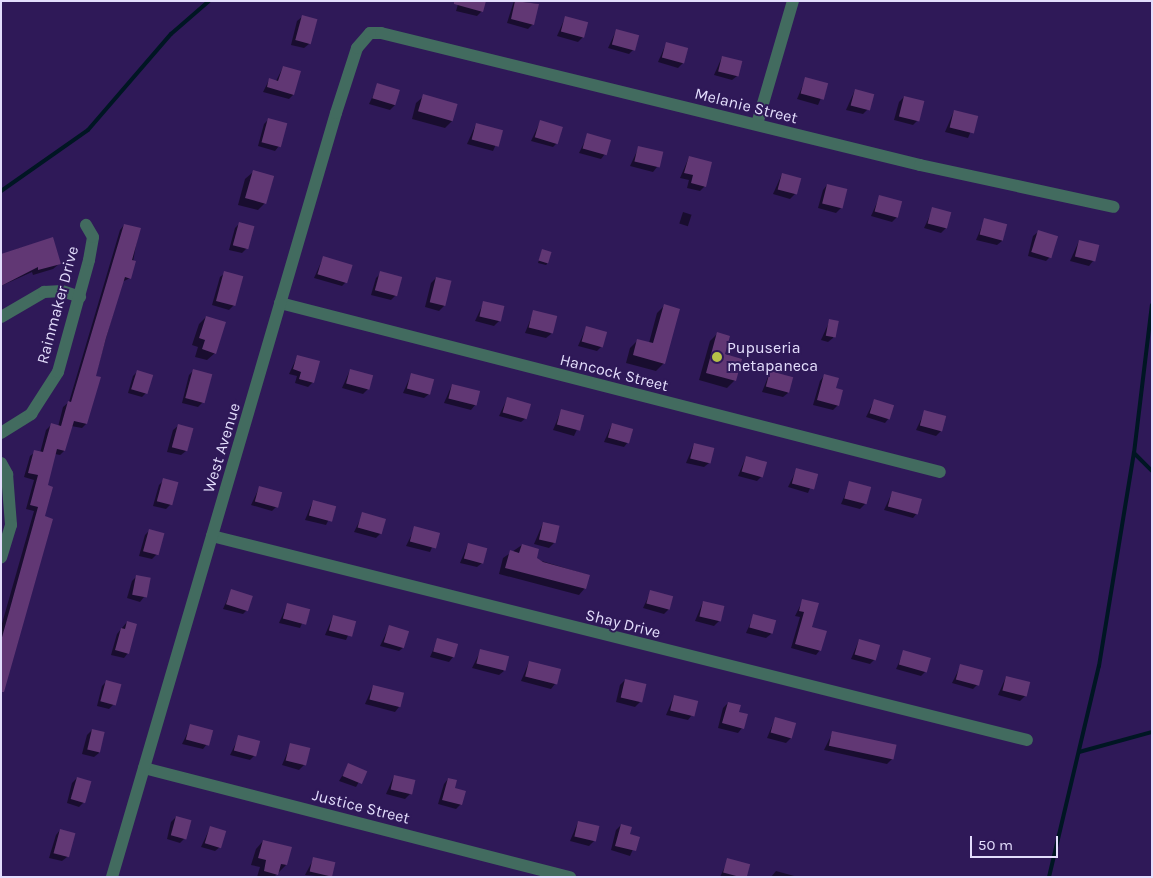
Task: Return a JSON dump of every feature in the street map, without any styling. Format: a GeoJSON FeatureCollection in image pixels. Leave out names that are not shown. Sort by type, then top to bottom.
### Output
{"type":"FeatureCollection","features":[{"type":"Feature","properties":{"kind":"street"},"geometry":{"type":"LineString","coordinates":[[757,124],[793,1]]}},
{"type":"Feature","properties":{"kind":"street","name":"Melanie Street"},"geometry":{"type":"LineString","coordinates":[[370,33],[381,32],[920,165],[1114,207]]}},
{"type":"Feature","properties":{"kind":"street","name":"West Avenue"},"geometry":{"type":"LineString","coordinates":[[112,877],[352,61],[362,40],[370,33]]}},
{"type":"Feature","properties":{"kind":"street","name":"Rainmaker Drive"},"geometry":{"type":"LineString","coordinates":[[1,433],[31,414],[58,372],[80,297],[92,237],[86,224]]}},
{"type":"Feature","properties":{"kind":"street"},"geometry":{"type":"LineString","coordinates":[[1,317],[44,292],[62,292],[80,297]]}},
{"type":"Feature","properties":{"kind":"street","name":"Hancock Street"},"geometry":{"type":"LineString","coordinates":[[280,303],[940,472]]}},
{"type":"Feature","properties":{"kind":"street"},"geometry":{"type":"LineString","coordinates":[[1,463],[7,474],[11,525],[1,557]]}},
{"type":"Feature","properties":{"kind":"street","name":"Shay Drive"},"geometry":{"type":"LineString","coordinates":[[212,536],[1026,740]]}},
{"type":"Feature","properties":{"kind":"street","name":"Justice Street"},"geometry":{"type":"LineString","coordinates":[[144,768],[570,877]]}},
{"type":"Feature","properties":{"kind":"building"},"geometry":{"type":"Polygon","coordinates":[[[454,1],[486,1],[483,12],[454,4],[454,1]]]}},
{"type":"Feature","properties":{"kind":"building"},"geometry":{"type":"Polygon","coordinates":[[[515,1],[539,4],[534,25],[511,19],[515,1]]]}},
{"type":"Feature","properties":{"kind":"building"},"geometry":{"type":"Polygon","coordinates":[[[302,15],[317,19],[311,44],[295,40],[302,15]]]}},
{"type":"Feature","properties":{"kind":"building"},"geometry":{"type":"Polygon","coordinates":[[[565,16],[588,22],[584,38],[561,31],[565,16]]]}},
{"type":"Feature","properties":{"kind":"building"},"geometry":{"type":"Polygon","coordinates":[[[616,29],[639,35],[635,51],[612,44],[616,29]]]}},
{"type":"Feature","properties":{"kind":"building"},"geometry":{"type":"Polygon","coordinates":[[[666,42],[688,48],[684,63],[662,57],[666,42]]]}},
{"type":"Feature","properties":{"kind":"building"},"geometry":{"type":"Polygon","coordinates":[[[722,56],[742,61],[739,77],[718,72],[722,56]]]}},
{"type":"Feature","properties":{"kind":"building"},"geometry":{"type":"Polygon","coordinates":[[[283,66],[301,71],[294,95],[267,87],[269,78],[278,81],[283,66]]]}},
{"type":"Feature","properties":{"kind":"building"},"geometry":{"type":"Polygon","coordinates":[[[805,77],[828,83],[824,100],[801,93],[805,77]]]}},
{"type":"Feature","properties":{"kind":"building"},"geometry":{"type":"Polygon","coordinates":[[[377,83],[400,90],[395,105],[372,98],[377,83]]]}},
{"type":"Feature","properties":{"kind":"building"},"geometry":{"type":"Polygon","coordinates":[[[855,89],[874,94],[870,111],[851,105],[855,89]]]}},
{"type":"Feature","properties":{"kind":"building"},"geometry":{"type":"Polygon","coordinates":[[[423,94],[458,104],[453,121],[418,111],[423,94]]]}},
{"type":"Feature","properties":{"kind":"building"},"geometry":{"type":"Polygon","coordinates":[[[904,96],[924,101],[919,121],[899,116],[904,96]]]}},
{"type":"Feature","properties":{"kind":"building"},"geometry":{"type":"Polygon","coordinates":[[[954,110],[978,116],[974,134],[950,127],[954,110]]]}},
{"type":"Feature","properties":{"kind":"building"},"geometry":{"type":"Polygon","coordinates":[[[268,118],[287,123],[281,147],[262,142],[268,118]]]}},
{"type":"Feature","properties":{"kind":"building"},"geometry":{"type":"Polygon","coordinates":[[[540,120],[563,127],[558,144],[535,137],[540,120]]]}},
{"type":"Feature","properties":{"kind":"building"},"geometry":{"type":"Polygon","coordinates":[[[476,123],[503,130],[499,147],[472,139],[476,123]]]}},
{"type":"Feature","properties":{"kind":"building"},"geometry":{"type":"Polygon","coordinates":[[[587,133],[611,140],[607,155],[583,148],[587,133]]]}},
{"type":"Feature","properties":{"kind":"building"},"geometry":{"type":"Polygon","coordinates":[[[638,146],[663,152],[660,167],[634,162],[638,146]]]}},
{"type":"Feature","properties":{"kind":"building"},"geometry":{"type":"Polygon","coordinates":[[[689,156],[712,162],[706,187],[691,183],[693,175],[684,173],[689,156]]]}},
{"type":"Feature","properties":{"kind":"building"},"geometry":{"type":"Polygon","coordinates":[[[253,170],[274,176],[266,204],[245,198],[253,170]]]}},
{"type":"Feature","properties":{"kind":"building"},"geometry":{"type":"Polygon","coordinates":[[[782,173],[801,178],[797,195],[778,189],[782,173]]]}},
{"type":"Feature","properties":{"kind":"building"},"geometry":{"type":"Polygon","coordinates":[[[827,184],[847,189],[843,208],[822,203],[827,184]]]}},
{"type":"Feature","properties":{"kind":"building"},"geometry":{"type":"Polygon","coordinates":[[[879,195],[902,201],[898,218],[875,211],[879,195]]]}},
{"type":"Feature","properties":{"kind":"building"},"geometry":{"type":"Polygon","coordinates":[[[932,207],[951,212],[947,229],[928,223],[932,207]]]}},
{"type":"Feature","properties":{"kind":"building"},"geometry":{"type":"Polygon","coordinates":[[[984,218],[1007,224],[1003,241],[980,234],[984,218]]]}},
{"type":"Feature","properties":{"kind":"building"},"geometry":{"type":"Polygon","coordinates":[[[239,222],[254,226],[248,249],[233,245],[239,222]]]}},
{"type":"Feature","properties":{"kind":"building"},"geometry":{"type":"Polygon","coordinates":[[[124,224],[141,228],[132,260],[136,261],[131,279],[125,277],[106,338],[96,376],[101,377],[87,424],[74,421],[65,451],[57,449],[48,485],[53,487],[45,516],[53,519],[4,692],[1,692],[1,641],[38,507],[30,505],[38,475],[28,473],[34,450],[43,452],[51,423],[61,426],[68,401],[71,402],[124,224]]]}},
{"type":"Feature","properties":{"kind":"building"},"geometry":{"type":"Polygon","coordinates":[[[1038,230],[1058,236],[1051,258],[1031,252],[1038,230]]]}},
{"type":"Feature","properties":{"kind":"building"},"geometry":{"type":"Polygon","coordinates":[[[53,237],[61,264],[38,270],[38,267],[1,286],[1,254],[53,237]]]}},
{"type":"Feature","properties":{"kind":"building"},"geometry":{"type":"Polygon","coordinates":[[[1079,240],[1099,245],[1095,262],[1075,256],[1079,240]]]}},
{"type":"Feature","properties":{"kind":"building"},"geometry":{"type":"Polygon","coordinates":[[[542,249],[552,252],[548,263],[538,260],[542,249]]]}},
{"type":"Feature","properties":{"kind":"building"},"geometry":{"type":"Polygon","coordinates":[[[323,256],[353,265],[347,283],[317,274],[323,256]]]}},
{"type":"Feature","properties":{"kind":"building"},"geometry":{"type":"Polygon","coordinates":[[[224,271],[243,276],[235,306],[216,301],[224,271]]]}},
{"type":"Feature","properties":{"kind":"building"},"geometry":{"type":"Polygon","coordinates":[[[380,271],[402,277],[397,296],[375,290],[380,271]]]}},
{"type":"Feature","properties":{"kind":"building"},"geometry":{"type":"Polygon","coordinates":[[[436,277],[452,281],[445,306],[430,302],[436,277]]]}},
{"type":"Feature","properties":{"kind":"building"},"geometry":{"type":"Polygon","coordinates":[[[483,301],[504,306],[501,322],[479,317],[483,301]]]}},
{"type":"Feature","properties":{"kind":"building"},"geometry":{"type":"Polygon","coordinates":[[[664,304],[680,309],[665,364],[633,355],[637,339],[653,343],[664,304]]]}},
{"type":"Feature","properties":{"kind":"building"},"geometry":{"type":"Polygon","coordinates":[[[533,310],[557,316],[553,334],[529,327],[533,310]]]}},
{"type":"Feature","properties":{"kind":"building"},"geometry":{"type":"Polygon","coordinates":[[[206,316],[226,322],[216,354],[202,349],[205,340],[199,338],[206,316]]]}},
{"type":"Feature","properties":{"kind":"building"},"geometry":{"type":"Polygon","coordinates":[[[829,319],[839,321],[836,338],[826,336],[829,319]]]}},
{"type":"Feature","properties":{"kind":"building"},"geometry":{"type":"Polygon","coordinates":[[[586,326],[607,332],[603,347],[582,341],[586,326]]]}},
{"type":"Feature","properties":{"kind":"building","name":"Pupuseria metapaneca"},"geometry":{"type":"Polygon","coordinates":[[[717,332],[730,336],[725,354],[742,359],[736,381],[706,373],[717,332]]]}},
{"type":"Feature","properties":{"kind":"building"},"geometry":{"type":"Polygon","coordinates":[[[297,355],[320,361],[314,383],[299,379],[301,372],[293,369],[297,355]]]}},
{"type":"Feature","properties":{"kind":"building"},"geometry":{"type":"Polygon","coordinates":[[[193,369],[212,374],[205,403],[185,398],[193,369]]]}},
{"type":"Feature","properties":{"kind":"building"},"geometry":{"type":"Polygon","coordinates":[[[350,369],[373,375],[369,390],[346,383],[350,369]]]}},
{"type":"Feature","properties":{"kind":"building"},"geometry":{"type":"Polygon","coordinates":[[[137,370],[153,375],[147,394],[131,389],[137,370]]]}},
{"type":"Feature","properties":{"kind":"building"},"geometry":{"type":"Polygon","coordinates":[[[770,371],[793,377],[789,393],[766,386],[770,371]]]}},
{"type":"Feature","properties":{"kind":"building"},"geometry":{"type":"Polygon","coordinates":[[[411,373],[434,379],[430,395],[407,388],[411,373]]]}},
{"type":"Feature","properties":{"kind":"building"},"geometry":{"type":"Polygon","coordinates":[[[824,374],[839,378],[836,388],[843,390],[839,406],[817,400],[824,374]]]}},
{"type":"Feature","properties":{"kind":"building"},"geometry":{"type":"Polygon","coordinates":[[[452,384],[480,391],[477,406],[448,399],[452,384]]]}},
{"type":"Feature","properties":{"kind":"building"},"geometry":{"type":"Polygon","coordinates":[[[507,397],[531,404],[527,419],[503,412],[507,397]]]}},
{"type":"Feature","properties":{"kind":"building"},"geometry":{"type":"Polygon","coordinates":[[[874,399],[894,405],[890,419],[870,413],[874,399]]]}},
{"type":"Feature","properties":{"kind":"building"},"geometry":{"type":"Polygon","coordinates":[[[561,409],[584,415],[580,431],[557,424],[561,409]]]}},
{"type":"Feature","properties":{"kind":"building"},"geometry":{"type":"Polygon","coordinates":[[[924,410],[946,416],[942,431],[920,425],[924,410]]]}},
{"type":"Feature","properties":{"kind":"building"},"geometry":{"type":"Polygon","coordinates":[[[612,423],[633,429],[629,443],[608,437],[612,423]]]}},
{"type":"Feature","properties":{"kind":"building"},"geometry":{"type":"Polygon","coordinates":[[[178,424],[193,428],[187,451],[172,447],[178,424]]]}},
{"type":"Feature","properties":{"kind":"building"},"geometry":{"type":"Polygon","coordinates":[[[694,443],[714,448],[711,464],[690,459],[694,443]]]}},
{"type":"Feature","properties":{"kind":"building"},"geometry":{"type":"Polygon","coordinates":[[[746,456],[767,462],[763,477],[742,471],[746,456]]]}},
{"type":"Feature","properties":{"kind":"building"},"geometry":{"type":"Polygon","coordinates":[[[796,468],[818,474],[814,489],[792,483],[796,468]]]}},
{"type":"Feature","properties":{"kind":"building"},"geometry":{"type":"Polygon","coordinates":[[[163,478],[178,482],[172,505],[157,501],[163,478]]]}},
{"type":"Feature","properties":{"kind":"building"},"geometry":{"type":"Polygon","coordinates":[[[849,481],[871,487],[867,504],[844,498],[849,481]]]}},
{"type":"Feature","properties":{"kind":"building"},"geometry":{"type":"Polygon","coordinates":[[[259,486],[282,492],[278,508],[255,501],[259,486]]]}},
{"type":"Feature","properties":{"kind":"building"},"geometry":{"type":"Polygon","coordinates":[[[892,491],[922,499],[918,514],[888,506],[892,491]]]}},
{"type":"Feature","properties":{"kind":"building"},"geometry":{"type":"Polygon","coordinates":[[[313,500],[336,506],[332,522],[309,515],[313,500]]]}},
{"type":"Feature","properties":{"kind":"building"},"geometry":{"type":"Polygon","coordinates":[[[362,512],[386,519],[382,534],[358,527],[362,512]]]}},
{"type":"Feature","properties":{"kind":"building"},"geometry":{"type":"Polygon","coordinates":[[[543,522],[560,526],[556,543],[539,540],[543,522]]]}},
{"type":"Feature","properties":{"kind":"building"},"geometry":{"type":"Polygon","coordinates":[[[414,526],[440,533],[436,548],[410,541],[414,526]]]}},
{"type":"Feature","properties":{"kind":"building"},"geometry":{"type":"Polygon","coordinates":[[[149,529],[164,533],[159,555],[143,551],[149,529]]]}},
{"type":"Feature","properties":{"kind":"building"},"geometry":{"type":"Polygon","coordinates":[[[468,543],[487,548],[483,564],[464,558],[468,543]]]}},
{"type":"Feature","properties":{"kind":"building"},"geometry":{"type":"Polygon","coordinates":[[[522,544],[539,549],[537,558],[543,562],[590,575],[586,589],[505,568],[510,550],[519,553],[522,544]]]}},
{"type":"Feature","properties":{"kind":"building"},"geometry":{"type":"Polygon","coordinates":[[[136,575],[151,578],[147,597],[132,595],[136,575]]]}},
{"type":"Feature","properties":{"kind":"building"},"geometry":{"type":"Polygon","coordinates":[[[231,589],[253,596],[248,611],[226,604],[231,589]]]}},
{"type":"Feature","properties":{"kind":"building"},"geometry":{"type":"Polygon","coordinates":[[[650,590],[673,596],[670,610],[646,604],[650,590]]]}},
{"type":"Feature","properties":{"kind":"building"},"geometry":{"type":"Polygon","coordinates":[[[802,599],[819,603],[812,627],[827,631],[821,651],[795,644],[804,612],[799,611],[802,599]]]}},
{"type":"Feature","properties":{"kind":"building"},"geometry":{"type":"Polygon","coordinates":[[[703,601],[724,606],[721,622],[699,617],[703,601]]]}},
{"type":"Feature","properties":{"kind":"building"},"geometry":{"type":"Polygon","coordinates":[[[287,603],[310,609],[306,625],[283,618],[287,603]]]}},
{"type":"Feature","properties":{"kind":"building"},"geometry":{"type":"Polygon","coordinates":[[[753,614],[776,620],[773,634],[749,628],[753,614]]]}},
{"type":"Feature","properties":{"kind":"building"},"geometry":{"type":"Polygon","coordinates":[[[333,615],[356,621],[352,637],[329,630],[333,615]]]}},
{"type":"Feature","properties":{"kind":"building"},"geometry":{"type":"Polygon","coordinates":[[[127,621],[137,624],[129,654],[115,650],[121,628],[125,629],[127,621]]]}},
{"type":"Feature","properties":{"kind":"building"},"geometry":{"type":"Polygon","coordinates":[[[389,625],[409,631],[404,648],[384,642],[389,625]]]}},
{"type":"Feature","properties":{"kind":"building"},"geometry":{"type":"Polygon","coordinates":[[[437,638],[458,644],[454,658],[433,651],[437,638]]]}},
{"type":"Feature","properties":{"kind":"building"},"geometry":{"type":"Polygon","coordinates":[[[859,639],[880,645],[876,660],[855,654],[859,639]]]}},
{"type":"Feature","properties":{"kind":"building"},"geometry":{"type":"Polygon","coordinates":[[[480,649],[509,656],[505,671],[476,664],[480,649]]]}},
{"type":"Feature","properties":{"kind":"building"},"geometry":{"type":"Polygon","coordinates":[[[903,650],[931,658],[927,672],[899,664],[903,650]]]}},
{"type":"Feature","properties":{"kind":"building"},"geometry":{"type":"Polygon","coordinates":[[[529,661],[561,669],[557,685],[525,677],[529,661]]]}},
{"type":"Feature","properties":{"kind":"building"},"geometry":{"type":"Polygon","coordinates":[[[960,664],[983,670],[979,686],[956,679],[960,664]]]}},
{"type":"Feature","properties":{"kind":"building"},"geometry":{"type":"Polygon","coordinates":[[[1006,676],[1030,682],[1027,697],[1002,691],[1006,676]]]}},
{"type":"Feature","properties":{"kind":"building"},"geometry":{"type":"Polygon","coordinates":[[[625,679],[646,684],[642,702],[621,698],[625,679]]]}},
{"type":"Feature","properties":{"kind":"building"},"geometry":{"type":"Polygon","coordinates":[[[106,680],[121,684],[116,705],[100,701],[106,680]]]}},
{"type":"Feature","properties":{"kind":"building"},"geometry":{"type":"Polygon","coordinates":[[[373,685],[404,693],[400,707],[369,700],[373,685]]]}},
{"type":"Feature","properties":{"kind":"building"},"geometry":{"type":"Polygon","coordinates":[[[674,695],[698,701],[694,717],[670,711],[674,695]]]}},
{"type":"Feature","properties":{"kind":"building"},"geometry":{"type":"Polygon","coordinates":[[[728,702],[741,705],[739,712],[748,714],[744,729],[722,723],[728,702]]]}},
{"type":"Feature","properties":{"kind":"building"},"geometry":{"type":"Polygon","coordinates":[[[775,717],[796,723],[792,738],[771,732],[775,717]]]}},
{"type":"Feature","properties":{"kind":"building"},"geometry":{"type":"Polygon","coordinates":[[[190,724],[213,730],[209,746],[186,739],[190,724]]]}},
{"type":"Feature","properties":{"kind":"building"},"geometry":{"type":"Polygon","coordinates":[[[92,729],[105,732],[100,752],[87,749],[92,729]]]}},
{"type":"Feature","properties":{"kind":"building"},"geometry":{"type":"Polygon","coordinates":[[[832,731],[897,745],[893,759],[829,746],[832,731]]]}},
{"type":"Feature","properties":{"kind":"building"},"geometry":{"type":"Polygon","coordinates":[[[238,735],[260,741],[256,756],[234,750],[238,735]]]}},
{"type":"Feature","properties":{"kind":"building"},"geometry":{"type":"Polygon","coordinates":[[[290,743],[310,748],[306,766],[286,760],[290,743]]]}},
{"type":"Feature","properties":{"kind":"building"},"geometry":{"type":"Polygon","coordinates":[[[348,763],[367,771],[362,784],[343,776],[348,763]]]}},
{"type":"Feature","properties":{"kind":"building"},"geometry":{"type":"Polygon","coordinates":[[[394,775],[415,780],[412,795],[391,790],[394,775]]]}},
{"type":"Feature","properties":{"kind":"building"},"geometry":{"type":"Polygon","coordinates":[[[77,777],[91,781],[85,803],[71,799],[77,777]]]}},
{"type":"Feature","properties":{"kind":"building"},"geometry":{"type":"Polygon","coordinates":[[[448,778],[457,780],[455,788],[466,791],[462,805],[442,800],[448,778]]]}},
{"type":"Feature","properties":{"kind":"building"},"geometry":{"type":"Polygon","coordinates":[[[176,816],[191,820],[186,839],[171,835],[176,816]]]}},
{"type":"Feature","properties":{"kind":"building"},"geometry":{"type":"Polygon","coordinates":[[[578,821],[599,826],[596,842],[574,837],[578,821]]]}},
{"type":"Feature","properties":{"kind":"building"},"geometry":{"type":"Polygon","coordinates":[[[621,824],[632,827],[630,834],[640,837],[636,851],[615,846],[621,824]]]}},
{"type":"Feature","properties":{"kind":"building"},"geometry":{"type":"Polygon","coordinates":[[[210,826],[226,831],[221,848],[205,843],[210,826]]]}},
{"type":"Feature","properties":{"kind":"building"},"geometry":{"type":"Polygon","coordinates":[[[60,829],[75,833],[69,857],[54,853],[60,829]]]}},
{"type":"Feature","properties":{"kind":"building"},"geometry":{"type":"Polygon","coordinates":[[[263,840],[292,847],[287,865],[281,864],[278,875],[264,871],[266,860],[258,858],[263,840]]]}},
{"type":"Feature","properties":{"kind":"building"},"geometry":{"type":"Polygon","coordinates":[[[313,857],[335,862],[332,877],[310,872],[313,857]]]}},
{"type":"Feature","properties":{"kind":"building"},"geometry":{"type":"Polygon","coordinates":[[[727,858],[750,864],[747,877],[723,872],[727,858]]]}},
{"type":"Feature","properties":{"kind":"waterway"},"geometry":{"type":"LineString","coordinates":[[1,191],[88,130],[171,34],[209,1]]}},
{"type":"Feature","properties":{"kind":"waterway"},"geometry":{"type":"LineString","coordinates":[[1049,877],[1099,666],[1134,453],[1152,305]]}},
{"type":"Feature","properties":{"kind":"waterway"},"geometry":{"type":"LineString","coordinates":[[1134,453],[1152,471]]}},
{"type":"Feature","properties":{"kind":"waterway"},"geometry":{"type":"LineString","coordinates":[[1079,752],[1152,732]]}},
{"type":"Feature","properties":{"kind":"place","name":"Pupuseria metapaneca"},"geometry":{"type":"Point","coordinates":[717,357]}}]}
